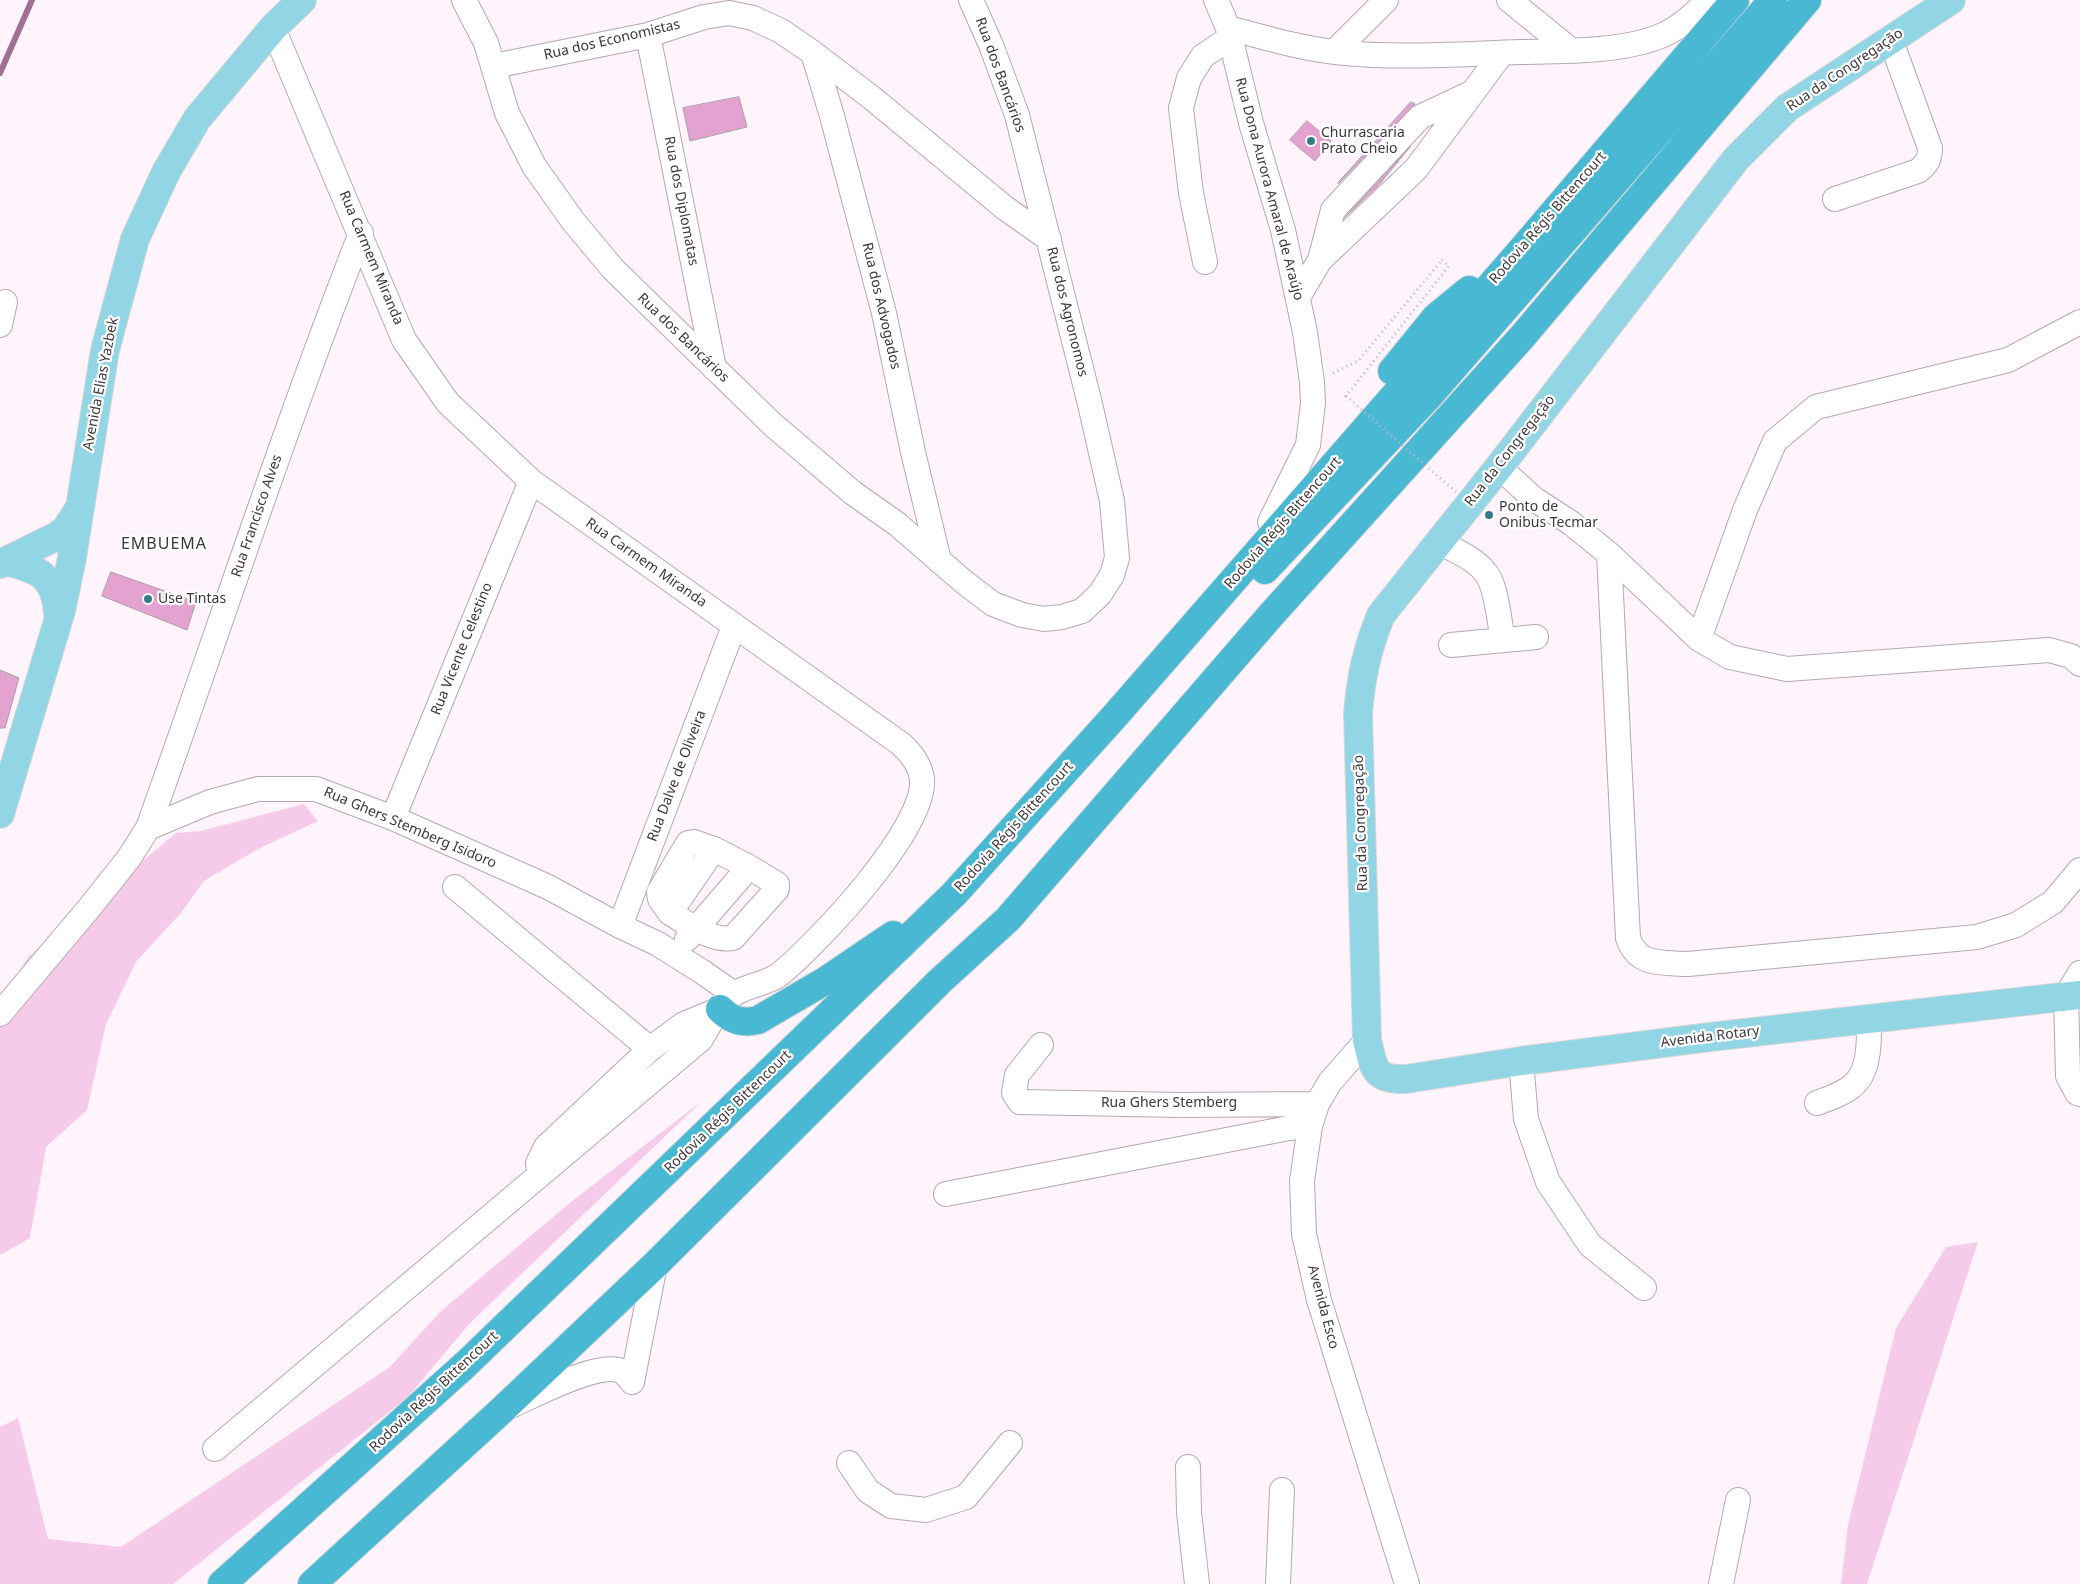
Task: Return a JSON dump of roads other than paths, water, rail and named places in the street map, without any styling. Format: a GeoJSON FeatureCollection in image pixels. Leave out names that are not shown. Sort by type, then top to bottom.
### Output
{"type":"FeatureCollection","features":[{"type":"Feature","properties":{"kind":"highway","name":"Rodovia Régis Bittencourt"},"geometry":{"type":"LineString","coordinates":[[222,1584],[466,1364],[954,894],[1113,718],[1735,0]]}},
{"type":"Feature","properties":{"kind":"highway"},"geometry":{"type":"LineString","coordinates":[[1113,718],[1262,574],[1427,398],[1773,0]]}},
{"type":"Feature","properties":{"kind":"highway"},"geometry":{"type":"LineString","coordinates":[[312,1584],[502,1410],[654,1265],[940,981],[1008,919],[1271,615],[1522,337],[1807,0]]}},
{"type":"Feature","properties":{"kind":"highway"},"geometry":{"type":"LineString","coordinates":[[1231,582],[1270,522],[1436,317],[1473,287],[1586,147],[1649,100]]}},
{"type":"Feature","properties":{"kind":"highway"},"geometry":{"type":"LineString","coordinates":[[727,1001],[736,1020],[750,1022],[758,1020],[825,981],[954,894]]}},
{"type":"Feature","properties":{"kind":"main road","name":"Avenida Elias Yazbek"},"geometry":{"type":"LineString","coordinates":[[0,814],[59,618],[72,558],[105,350],[135,239],[166,172],[197,119],[272,28],[302,0]]}},
{"type":"Feature","properties":{"kind":"main road","name":"Rua da Congregação"},"geometry":{"type":"LineString","coordinates":[[1367,1040],[1358,714],[1362,675],[1370,642],[1381,615],[1499,467],[1736,159],[1787,108],[1890,38],[1951,0]]}},
{"type":"Feature","properties":{"kind":"main road"},"geometry":{"type":"LineString","coordinates":[[3,562],[57,536],[66,529],[80,506]]}},
{"type":"Feature","properties":{"kind":"main road"},"geometry":{"type":"LineString","coordinates":[[3,562],[23,566],[44,576],[52,585],[59,618]]}},
{"type":"Feature","properties":{"kind":"main road","name":"Avenida Rotary"},"geometry":{"type":"LineString","coordinates":[[1367,1040],[1374,1068],[1381,1076],[1390,1080],[1406,1079],[1521,1061],[2073,995]]}},
{"type":"Feature","properties":{"kind":"street","name":"Rua dos Bancários"},"geometry":{"type":"LineString","coordinates":[[464,0],[486,43],[507,113],[534,166],[573,221],[613,269],[714,368],[802,449],[853,493],[897,524],[939,561],[993,604]]}},
{"type":"Feature","properties":{"kind":"street","name":"Rua dos Bancários"},"geometry":{"type":"LineString","coordinates":[[971,0],[991,45],[1017,114],[1049,239]]}},
{"type":"Feature","properties":{"kind":"street","name":"Rua Dona Aurora Amaral de Araújo"},"geometry":{"type":"LineString","coordinates":[[1216,0],[1229,33],[1251,123],[1283,230],[1305,332],[1312,382],[1313,403],[1308,445],[1270,522]]}},
{"type":"Feature","properties":{"kind":"street"},"geometry":{"type":"LineString","coordinates":[[1334,52],[1386,0]]}},
{"type":"Feature","properties":{"kind":"street"},"geometry":{"type":"LineString","coordinates":[[1509,0],[1572,51]]}},
{"type":"Feature","properties":{"kind":"street"},"geometry":{"type":"LineString","coordinates":[[1205,262],[1191,193],[1181,108],[1189,78],[1203,56],[1229,33],[1334,52],[1410,56],[1572,51],[1642,43],[1686,22],[1708,0]]}},
{"type":"Feature","properties":{"kind":"street","name":"Rua dos Economistas"},"geometry":{"type":"LineString","coordinates":[[494,66],[648,34],[704,17],[728,7]]}},
{"type":"Feature","properties":{"kind":"street","name":"Rua dos Agronomos"},"geometry":{"type":"LineString","coordinates":[[728,7],[782,31],[813,53],[872,98],[1005,208],[1049,239],[1112,501],[1117,558],[1112,575],[1100,594],[1082,611],[1062,617],[1044,619],[1022,615],[993,604]]}},
{"type":"Feature","properties":{"kind":"street","name":"Rua Carmem Miranda"},"geometry":{"type":"LineString","coordinates":[[272,28],[361,233],[404,340],[448,404],[531,481],[900,744],[912,754],[922,778],[920,797],[910,819],[879,869],[835,921],[778,976],[684,1024],[650,1048],[546,1147],[538,1163],[540,1175]]}},
{"type":"Feature","properties":{"kind":"street","name":"Rua dos Diplomatas"},"geometry":{"type":"LineString","coordinates":[[648,34],[714,368]]}},
{"type":"Feature","properties":{"kind":"street"},"geometry":{"type":"LineString","coordinates":[[1835,199],[1918,171],[1926,164],[1930,157],[1930,148],[1890,38]]}},
{"type":"Feature","properties":{"kind":"street","name":"Rua dos Advogados"},"geometry":{"type":"LineString","coordinates":[[813,53],[832,116],[884,312],[913,452],[939,561]]}},
{"type":"Feature","properties":{"kind":"street"},"geometry":{"type":"LineString","coordinates":[[1298,297],[1320,260],[1416,169],[1502,53]]}},
{"type":"Feature","properties":{"kind":"street"},"geometry":{"type":"LineString","coordinates":[[1320,260],[1333,210],[1420,117],[1472,93]]}},
{"type":"Feature","properties":{"kind":"street","name":"Rua Francisco Alves"},"geometry":{"type":"LineString","coordinates":[[148,828],[274,464],[324,326],[361,233]]}},
{"type":"Feature","properties":{"kind":"street"},"geometry":{"type":"LineString","coordinates":[[1699,639],[1744,510],[1775,441],[1782,435],[1816,407],[2008,360],[2080,322]]}},
{"type":"Feature","properties":{"kind":"street"},"geometry":{"type":"LineString","coordinates":[[1499,467],[1534,499],[1571,523],[1609,554],[1699,639],[1730,657],[1787,669],[2049,650],[2071,656],[2080,664]]}},
{"type":"Feature","properties":{"kind":"street","name":"Rua Vicente Celestino"},"geometry":{"type":"LineString","coordinates":[[392,818],[531,481]]}},
{"type":"Feature","properties":{"kind":"street"},"geometry":{"type":"LineString","coordinates":[[1439,542],[1486,572],[1490,579],[1503,640]]}},
{"type":"Feature","properties":{"kind":"street"},"geometry":{"type":"LineString","coordinates":[[1609,554],[1628,938],[1632,950],[1640,957],[1650,961],[1688,964],[1977,937],[2016,926],[2054,902],[2080,870]]}},
{"type":"Feature","properties":{"kind":"street","name":"Rua Dalve de Oliveira"},"geometry":{"type":"LineString","coordinates":[[620,926],[734,626]]}},
{"type":"Feature","properties":{"kind":"street"},"geometry":{"type":"LineString","coordinates":[[1451,645],[1536,637]]}},
{"type":"Feature","properties":{"kind":"street","name":"Rua Ghers Stemberg Isidoro"},"geometry":{"type":"LineString","coordinates":[[148,828],[210,802],[258,789],[316,789],[392,818],[548,887],[675,954],[727,1001]]}},
{"type":"Feature","properties":{"kind":"street"},"geometry":{"type":"LineString","coordinates":[[0,1014],[129,858],[148,828]]}},
{"type":"Feature","properties":{"kind":"street"},"geometry":{"type":"LineString","coordinates":[[694,842],[714,848],[749,867],[777,884],[777,889],[733,938],[724,940],[696,928],[670,913],[660,900],[659,892],[688,843],[694,842]]}},
{"type":"Feature","properties":{"kind":"street"},"geometry":{"type":"LineString","coordinates":[[675,954],[749,867]]}},
{"type":"Feature","properties":{"kind":"street"},"geometry":{"type":"LineString","coordinates":[[455,887],[650,1048]]}},
{"type":"Feature","properties":{"kind":"street"},"geometry":{"type":"LineString","coordinates":[[2080,973],[2073,995],[2068,1076],[2077,1093],[2080,1094]]}},
{"type":"Feature","properties":{"kind":"street"},"geometry":{"type":"LineString","coordinates":[[215,1449],[702,1039],[727,1001]]}},
{"type":"Feature","properties":{"kind":"street"},"geometry":{"type":"LineString","coordinates":[[1817,1103],[1840,1094],[1858,1081],[1865,1066],[1869,1018]]}},
{"type":"Feature","properties":{"kind":"street","name":"Avenida Esco"},"geometry":{"type":"LineString","coordinates":[[1367,1040],[1330,1082],[1313,1115],[1302,1181],[1304,1234],[1319,1300],[1406,1584]]}},
{"type":"Feature","properties":{"kind":"street","name":"Rua Ghers Stemberg"},"geometry":{"type":"LineString","coordinates":[[1041,1045],[1017,1075],[1014,1093],[1020,1102],[1180,1105],[1313,1115]]}},
{"type":"Feature","properties":{"kind":"street"},"geometry":{"type":"LineString","coordinates":[[1521,1061],[1526,1119],[1548,1182],[1590,1245],[1644,1288]]}},
{"type":"Feature","properties":{"kind":"street"},"geometry":{"type":"LineString","coordinates":[[946,1194],[1290,1128],[1313,1115]]}},
{"type":"Feature","properties":{"kind":"street"},"geometry":{"type":"LineString","coordinates":[[502,1410],[591,1371],[610,1369],[622,1371],[632,1382],[654,1265]]}},
{"type":"Feature","properties":{"kind":"street"},"geometry":{"type":"LineString","coordinates":[[849,1463],[868,1491],[891,1506],[926,1510],[966,1497],[1010,1443]]}},
{"type":"Feature","properties":{"kind":"street"},"geometry":{"type":"LineString","coordinates":[[1188,1467],[1189,1512],[1197,1584]]}},
{"type":"Feature","properties":{"kind":"street"},"geometry":{"type":"LineString","coordinates":[[1278,1584],[1282,1490]]}},
{"type":"Feature","properties":{"kind":"street"},"geometry":{"type":"LineString","coordinates":[[1721,1584],[1738,1500]]}},
{"type":"Feature","properties":{"kind":"waterway"},"geometry":{"type":"LineString","coordinates":[[0,73],[32,0]]}},
{"type":"Feature","properties":{"kind":"place","name":"Churrascaria Prato Cheio"},"geometry":{"type":"Point","coordinates":[1311,141]}},
{"type":"Feature","properties":{"kind":"place","name":"Ponto de Onibus Tecmar"},"geometry":{"type":"Point","coordinates":[1489,515]}},
{"type":"Feature","properties":{"kind":"place","name":"Use Tintas"},"geometry":{"type":"Point","coordinates":[148,599]}},
{"type":"Feature","properties":{"kind":"district","name":"EMBUEMA"},"geometry":{"type":"Point","coordinates":[164,544]}}]}
